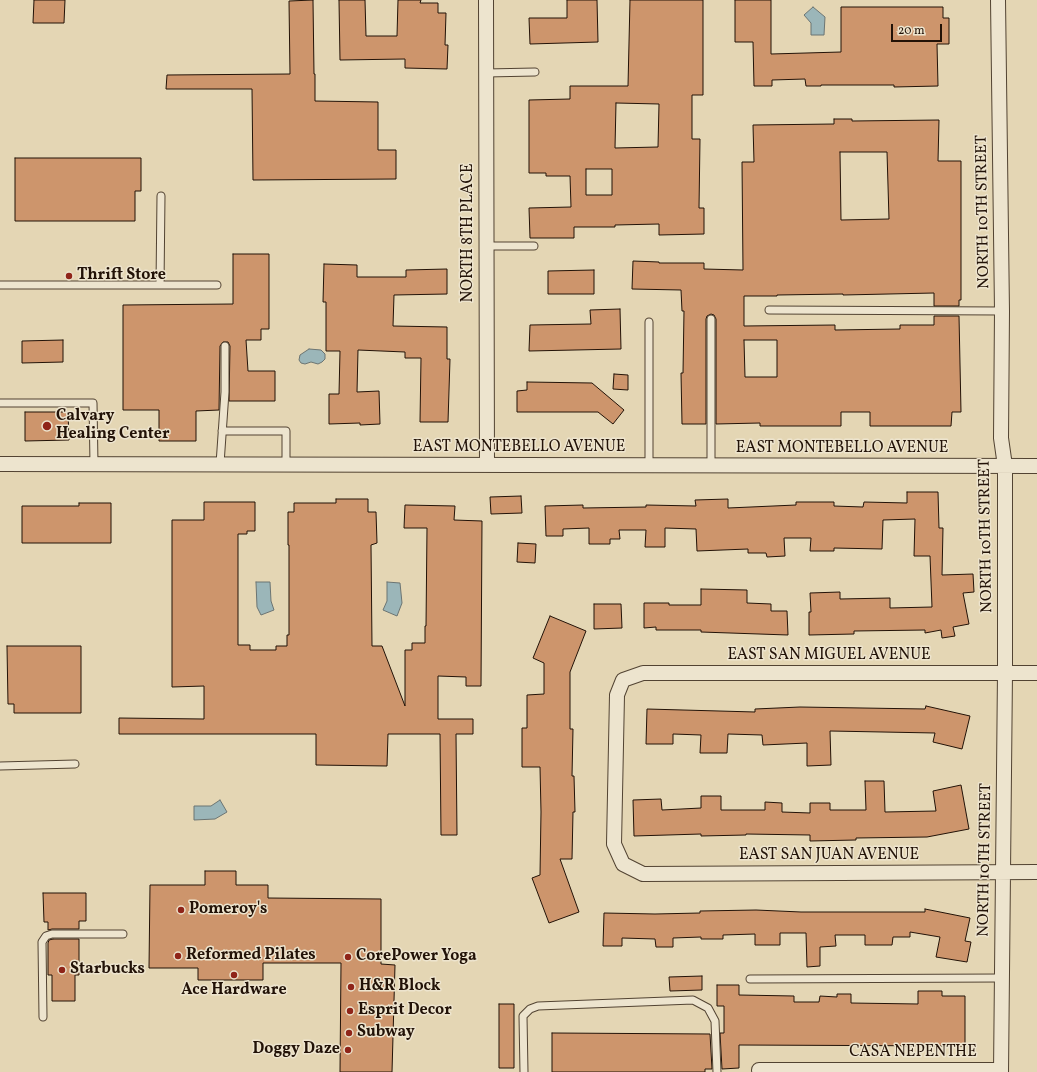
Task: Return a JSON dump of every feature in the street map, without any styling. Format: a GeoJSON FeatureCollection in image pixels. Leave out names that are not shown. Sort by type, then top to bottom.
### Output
{"type":"FeatureCollection","features":[{"type":"Feature","properties":{"kind":"street","name":"NORTH 8TH PLACE"},"geometry":{"type":"LineString","coordinates":[[486,0],[487,465]]}},
{"type":"Feature","properties":{"kind":"street","name":"NORTH 10TH STREET"},"geometry":{"type":"LineString","coordinates":[[998,0],[1002,311],[1001,438],[1005,466],[1005,672],[1001,1071]]}},
{"type":"Feature","properties":{"kind":"street","name":"EAST MONTEBELLO AVENUE"},"geometry":{"type":"LineString","coordinates":[[0,464],[1037,466]]}},
{"type":"Feature","properties":{"kind":"street","name":"EAST SAN MIGUEL AVENUE"},"geometry":{"type":"LineString","coordinates":[[623,864],[614,844],[617,695],[623,680],[643,673],[1037,672]]}},
{"type":"Feature","properties":{"kind":"street","name":"EAST SAN JUAN AVENUE"},"geometry":{"type":"LineString","coordinates":[[623,864],[643,874],[1037,872]]}},
{"type":"Feature","properties":{"kind":"street","name":"CASA NEPENTHE"},"geometry":{"type":"LineString","coordinates":[[759,1070],[1001,1071]]}},
{"type":"Feature","properties":{"kind":"lane"},"geometry":{"type":"LineString","coordinates":[[486,73],[534,72]]}},
{"type":"Feature","properties":{"kind":"lane"},"geometry":{"type":"LineString","coordinates":[[160,285],[161,196]]}},
{"type":"Feature","properties":{"kind":"lane"},"geometry":{"type":"LineString","coordinates":[[486,246],[534,246]]}},
{"type":"Feature","properties":{"kind":"lane"},"geometry":{"type":"LineString","coordinates":[[0,285],[217,286]]}},
{"type":"Feature","properties":{"kind":"lane"},"geometry":{"type":"LineString","coordinates":[[770,310],[1002,311]]}},
{"type":"Feature","properties":{"kind":"lane"},"geometry":{"type":"LineString","coordinates":[[711,319],[711,466]]}},
{"type":"Feature","properties":{"kind":"lane"},"geometry":{"type":"LineString","coordinates":[[649,322],[649,466]]}},
{"type":"Feature","properties":{"kind":"lane"},"geometry":{"type":"LineString","coordinates":[[220,464],[225,392],[225,346]]}},
{"type":"Feature","properties":{"kind":"lane"},"geometry":{"type":"LineString","coordinates":[[0,402],[93,403],[94,464]]}},
{"type":"Feature","properties":{"kind":"lane"},"geometry":{"type":"LineString","coordinates":[[222,431],[286,431],[286,465]]}},
{"type":"Feature","properties":{"kind":"lane"},"geometry":{"type":"LineString","coordinates":[[0,766],[75,764]]}},
{"type":"Feature","properties":{"kind":"lane"},"geometry":{"type":"LineString","coordinates":[[43,1017],[42,942],[46,936],[52,934],[123,934]]}},
{"type":"Feature","properties":{"kind":"lane"},"geometry":{"type":"LineString","coordinates":[[750,979],[1001,978]]}},
{"type":"Feature","properties":{"kind":"lane"},"geometry":{"type":"LineString","coordinates":[[524,1072],[524,1016],[530,1009],[538,1006],[694,1000],[708,1008],[715,1021],[718,1072]]}},
{"type":"Feature","properties":{"kind":"water"},"geometry":{"type":"Polygon","coordinates":[[[813,7],[825,17],[824,35],[811,35],[811,23],[804,15],[813,7]]]}},
{"type":"Feature","properties":{"kind":"water"},"geometry":{"type":"Polygon","coordinates":[[[309,349],[321,350],[325,354],[325,359],[318,364],[311,362],[305,364],[301,363],[299,360],[300,355],[309,349]]]}},
{"type":"Feature","properties":{"kind":"water"},"geometry":{"type":"Polygon","coordinates":[[[256,582],[270,582],[271,601],[274,610],[261,615],[257,607],[256,582]]]}},
{"type":"Feature","properties":{"kind":"water"},"geometry":{"type":"Polygon","coordinates":[[[387,582],[400,583],[402,603],[397,616],[383,610],[387,601],[387,582]]]}},
{"type":"Feature","properties":{"kind":"water"},"geometry":{"type":"Polygon","coordinates":[[[220,800],[227,812],[215,819],[194,820],[194,806],[211,806],[220,800]]]}},
{"type":"Feature","properties":{"kind":"building"},"geometry":{"type":"Polygon","coordinates":[[[34,0],[65,0],[64,23],[33,23],[34,0]]]}},
{"type":"Feature","properties":{"kind":"building"},"geometry":{"type":"Polygon","coordinates":[[[313,0],[315,101],[378,102],[378,150],[396,150],[396,179],[253,180],[252,89],[166,89],[167,75],[290,74],[289,1],[313,0]]]}},
{"type":"Feature","properties":{"kind":"building"},"geometry":{"type":"Polygon","coordinates":[[[339,0],[365,0],[366,36],[397,36],[398,0],[421,0],[420,3],[438,3],[438,13],[446,13],[445,45],[448,45],[447,69],[405,68],[405,59],[340,60],[339,0]]]}},
{"type":"Feature","properties":{"kind":"building"},"geometry":{"type":"Polygon","coordinates":[[[567,0],[597,0],[598,42],[530,44],[529,18],[567,18],[567,0]]]}},
{"type":"Feature","properties":{"kind":"building"},"geometry":{"type":"Polygon","coordinates":[[[630,0],[703,0],[703,95],[692,95],[692,139],[700,139],[699,208],[704,208],[704,234],[659,235],[659,224],[615,225],[615,227],[574,227],[574,238],[530,238],[529,208],[571,207],[570,176],[546,176],[546,173],[529,173],[529,100],[570,99],[570,86],[628,86],[630,0]],[[616,103],[615,148],[658,147],[659,104],[616,103]],[[586,169],[586,195],[612,195],[612,169],[586,169]]]}},
{"type":"Feature","properties":{"kind":"building"},"geometry":{"type":"Polygon","coordinates":[[[735,0],[771,0],[771,54],[841,52],[841,7],[943,7],[943,18],[949,18],[949,44],[937,44],[938,86],[806,86],[805,79],[772,80],[772,86],[754,86],[753,42],[735,42],[735,0]]]}},
{"type":"Feature","properties":{"kind":"building"},"geometry":{"type":"Polygon","coordinates":[[[834,119],[852,119],[852,121],[939,120],[938,161],[961,161],[961,300],[959,300],[959,306],[934,306],[934,293],[744,296],[744,326],[835,325],[835,330],[900,329],[900,325],[934,325],[934,316],[959,316],[961,412],[952,412],[951,426],[870,426],[870,412],[841,412],[841,426],[760,426],[760,423],[716,424],[716,319],[714,315],[711,314],[707,316],[706,319],[706,424],[682,424],[681,373],[683,373],[684,311],[682,311],[681,290],[632,289],[633,261],[659,263],[704,263],[704,269],[743,270],[742,162],[754,162],[753,125],[834,124],[834,119]],[[840,152],[841,220],[889,219],[887,152],[840,152]],[[744,340],[745,377],[777,377],[777,340],[744,340]]]}},
{"type":"Feature","properties":{"kind":"building"},"geometry":{"type":"Polygon","coordinates":[[[15,158],[141,158],[141,191],[135,191],[135,221],[15,221],[15,158]]]}},
{"type":"Feature","properties":{"kind":"building"},"geometry":{"type":"Polygon","coordinates":[[[233,254],[269,254],[269,329],[261,329],[261,340],[246,340],[248,371],[275,371],[275,401],[229,401],[230,346],[228,342],[223,342],[220,346],[219,410],[196,411],[196,441],[159,441],[159,410],[123,410],[123,305],[233,304],[233,254]]]}},
{"type":"Feature","properties":{"kind":"building"},"geometry":{"type":"Polygon","coordinates":[[[324,264],[357,265],[357,277],[406,277],[406,270],[447,269],[447,294],[394,295],[393,326],[447,327],[447,359],[450,359],[448,422],[420,422],[421,358],[405,358],[405,352],[358,350],[357,392],[379,391],[380,424],[329,424],[329,394],[339,394],[340,351],[326,351],[326,302],[323,302],[324,264]]]}},
{"type":"Feature","properties":{"kind":"building"},"geometry":{"type":"Polygon","coordinates":[[[594,270],[594,294],[548,294],[548,271],[594,270]]]}},
{"type":"Feature","properties":{"kind":"building"},"geometry":{"type":"Polygon","coordinates":[[[620,309],[621,349],[529,351],[530,325],[591,324],[590,310],[620,309]]]}},
{"type":"Feature","properties":{"kind":"building"},"geometry":{"type":"Polygon","coordinates":[[[63,340],[63,362],[22,363],[22,341],[63,340]]]}},
{"type":"Feature","properties":{"kind":"building"},"geometry":{"type":"Polygon","coordinates":[[[614,374],[628,375],[628,390],[613,389],[614,374]]]}},
{"type":"Feature","properties":{"kind":"building"},"geometry":{"type":"Polygon","coordinates":[[[527,382],[592,383],[624,410],[613,424],[598,412],[517,412],[517,391],[527,390],[527,382]]]}},
{"type":"Feature","properties":{"kind":"building","name":"Calvary Healing Center"},"geometry":{"type":"Polygon","coordinates":[[[25,412],[68,412],[69,440],[25,441],[25,412]]]}},
{"type":"Feature","properties":{"kind":"building"},"geometry":{"type":"Polygon","coordinates":[[[907,492],[938,492],[939,528],[943,528],[942,575],[973,574],[974,592],[963,593],[969,624],[953,627],[955,636],[942,638],[941,630],[925,633],[925,630],[854,631],[854,634],[809,635],[809,612],[811,612],[810,593],[840,592],[840,599],[890,598],[890,608],[932,607],[930,556],[914,556],[915,519],[883,520],[882,549],[834,548],[834,551],[810,551],[811,538],[784,538],[785,556],[767,557],[766,553],[748,553],[748,549],[697,551],[696,529],[665,528],[665,547],[645,547],[646,530],[619,530],[620,539],[610,539],[610,544],[589,544],[589,528],[563,529],[563,536],[546,536],[545,506],[583,505],[583,508],[646,507],[646,505],[696,506],[695,500],[728,499],[728,508],[796,505],[796,502],[834,502],[834,506],[863,507],[864,502],[907,503],[907,492]]]}},
{"type":"Feature","properties":{"kind":"building"},"geometry":{"type":"Polygon","coordinates":[[[521,496],[522,513],[491,514],[490,497],[521,496]]]}},
{"type":"Feature","properties":{"kind":"building"},"geometry":{"type":"Polygon","coordinates":[[[336,499],[368,499],[368,512],[376,512],[377,543],[371,545],[372,646],[382,646],[405,706],[405,650],[412,650],[412,643],[425,643],[427,528],[404,528],[405,505],[455,506],[454,520],[482,521],[481,686],[466,686],[466,677],[438,676],[438,719],[473,719],[473,734],[456,734],[457,835],[441,835],[440,734],[388,734],[387,766],[316,765],[316,734],[119,734],[119,718],[204,719],[204,686],[172,687],[172,520],[204,520],[204,502],[255,502],[255,531],[247,531],[247,534],[238,534],[238,645],[250,645],[250,650],[276,650],[276,646],[287,646],[287,635],[289,635],[288,512],[294,512],[294,503],[336,503],[336,499]]]}},
{"type":"Feature","properties":{"kind":"building"},"geometry":{"type":"Polygon","coordinates":[[[79,503],[111,503],[111,543],[22,543],[22,506],[79,506],[79,503]]]}},
{"type":"Feature","properties":{"kind":"building"},"geometry":{"type":"Polygon","coordinates":[[[518,543],[536,544],[535,563],[517,562],[518,543]]]}},
{"type":"Feature","properties":{"kind":"building"},"geometry":{"type":"Polygon","coordinates":[[[701,589],[747,590],[747,603],[771,604],[771,611],[787,611],[788,635],[701,632],[701,630],[656,630],[656,627],[644,628],[644,603],[701,605],[701,589]]]}},
{"type":"Feature","properties":{"kind":"building"},"geometry":{"type":"Polygon","coordinates":[[[594,604],[621,604],[622,628],[594,629],[594,604]]]}},
{"type":"Feature","properties":{"kind":"building"},"geometry":{"type":"Polygon","coordinates":[[[550,616],[586,631],[570,672],[570,729],[573,729],[572,776],[574,776],[575,812],[573,812],[572,859],[560,859],[579,912],[549,923],[532,878],[540,875],[540,767],[522,767],[522,728],[527,728],[527,695],[544,694],[544,663],[533,658],[550,616]]]}},
{"type":"Feature","properties":{"kind":"building"},"geometry":{"type":"Polygon","coordinates":[[[7,646],[81,646],[81,713],[14,713],[14,704],[8,704],[7,646]]]}},
{"type":"Feature","properties":{"kind":"building"},"geometry":{"type":"Polygon","coordinates":[[[926,706],[970,716],[962,749],[933,742],[935,733],[830,731],[831,765],[807,766],[807,743],[763,745],[762,735],[728,734],[727,753],[700,753],[701,735],[673,734],[673,744],[646,744],[647,709],[755,712],[755,709],[800,707],[925,709],[926,706]]]}},
{"type":"Feature","properties":{"kind":"building"},"geometry":{"type":"Polygon","coordinates":[[[865,781],[884,781],[885,812],[936,811],[933,791],[961,785],[969,829],[927,837],[856,838],[856,840],[810,841],[810,835],[746,834],[701,836],[701,834],[634,836],[633,800],[661,799],[662,810],[701,808],[701,796],[721,796],[721,810],[765,810],[765,802],[782,803],[782,812],[810,813],[810,803],[830,803],[830,810],[866,810],[865,781]]]}},
{"type":"Feature","properties":{"kind":"building"},"geometry":{"type":"Polygon","coordinates":[[[205,871],[236,871],[236,885],[268,885],[268,898],[381,899],[381,964],[395,965],[392,1072],[340,1072],[341,963],[263,963],[263,980],[198,980],[198,968],[149,968],[150,885],[205,885],[205,871]]]}},
{"type":"Feature","properties":{"kind":"building"},"geometry":{"type":"Polygon","coordinates":[[[43,893],[86,893],[86,921],[79,921],[79,929],[48,930],[48,922],[44,922],[43,893]]]}},
{"type":"Feature","properties":{"kind":"building"},"geometry":{"type":"Polygon","coordinates":[[[925,909],[970,918],[965,941],[971,942],[967,962],[936,957],[940,937],[910,932],[910,937],[893,937],[892,945],[865,945],[865,935],[835,935],[836,946],[820,947],[820,966],[807,967],[806,933],[780,933],[780,945],[755,945],[755,934],[723,935],[723,939],[701,939],[701,937],[673,938],[673,947],[656,947],[655,939],[622,938],[622,946],[603,946],[604,913],[655,914],[700,913],[700,911],[756,910],[801,912],[925,912],[925,909]]]}},
{"type":"Feature","properties":{"kind":"building","name":"Starbucks"},"geometry":{"type":"Polygon","coordinates":[[[79,939],[79,975],[75,975],[75,1001],[52,1001],[52,975],[48,975],[48,943],[49,940],[79,939]]]}},
{"type":"Feature","properties":{"kind":"building"},"geometry":{"type":"Polygon","coordinates":[[[702,976],[702,990],[670,991],[669,977],[702,976]]]}},
{"type":"Feature","properties":{"kind":"building"},"geometry":{"type":"Polygon","coordinates":[[[717,985],[739,985],[739,995],[794,996],[794,1002],[819,1002],[820,996],[837,997],[837,994],[851,994],[851,1003],[918,1004],[918,991],[942,991],[942,996],[965,996],[965,1046],[739,1045],[739,1068],[722,1069],[720,1033],[724,1033],[724,1006],[717,1006],[717,985]]]}},
{"type":"Feature","properties":{"kind":"building"},"geometry":{"type":"Polygon","coordinates":[[[499,1004],[514,1004],[514,1068],[499,1068],[499,1004]]]}},
{"type":"Feature","properties":{"kind":"building"},"geometry":{"type":"Polygon","coordinates":[[[552,1033],[710,1034],[712,1069],[705,1069],[705,1072],[552,1072],[552,1033]]]}},
{"type":"Feature","properties":{"kind":"place","name":"Thrift Store"},"geometry":{"type":"Point","coordinates":[69,276]}},
{"type":"Feature","properties":{"kind":"place","name":"Calvary Healing Center"},"geometry":{"type":"Point","coordinates":[47,426]}},
{"type":"Feature","properties":{"kind":"place","name":"Pomeroy's"},"geometry":{"type":"Point","coordinates":[181,910]}},
{"type":"Feature","properties":{"kind":"place","name":"Reformed Pilates"},"geometry":{"type":"Point","coordinates":[178,956]}},
{"type":"Feature","properties":{"kind":"place","name":"CorePower Yoga"},"geometry":{"type":"Point","coordinates":[348,957]}},
{"type":"Feature","properties":{"kind":"place","name":"Starbucks"},"geometry":{"type":"Point","coordinates":[62,970]}},
{"type":"Feature","properties":{"kind":"place","name":"Ace Hardware"},"geometry":{"type":"Point","coordinates":[234,975]}},
{"type":"Feature","properties":{"kind":"place","name":"H&R Block"},"geometry":{"type":"Point","coordinates":[351,987]}},
{"type":"Feature","properties":{"kind":"place","name":"Esprit Decor"},"geometry":{"type":"Point","coordinates":[350,1011]}},
{"type":"Feature","properties":{"kind":"place","name":"Subway"},"geometry":{"type":"Point","coordinates":[349,1033]}},
{"type":"Feature","properties":{"kind":"place","name":"Doggy Daze"},"geometry":{"type":"Point","coordinates":[348,1050]}}]}
